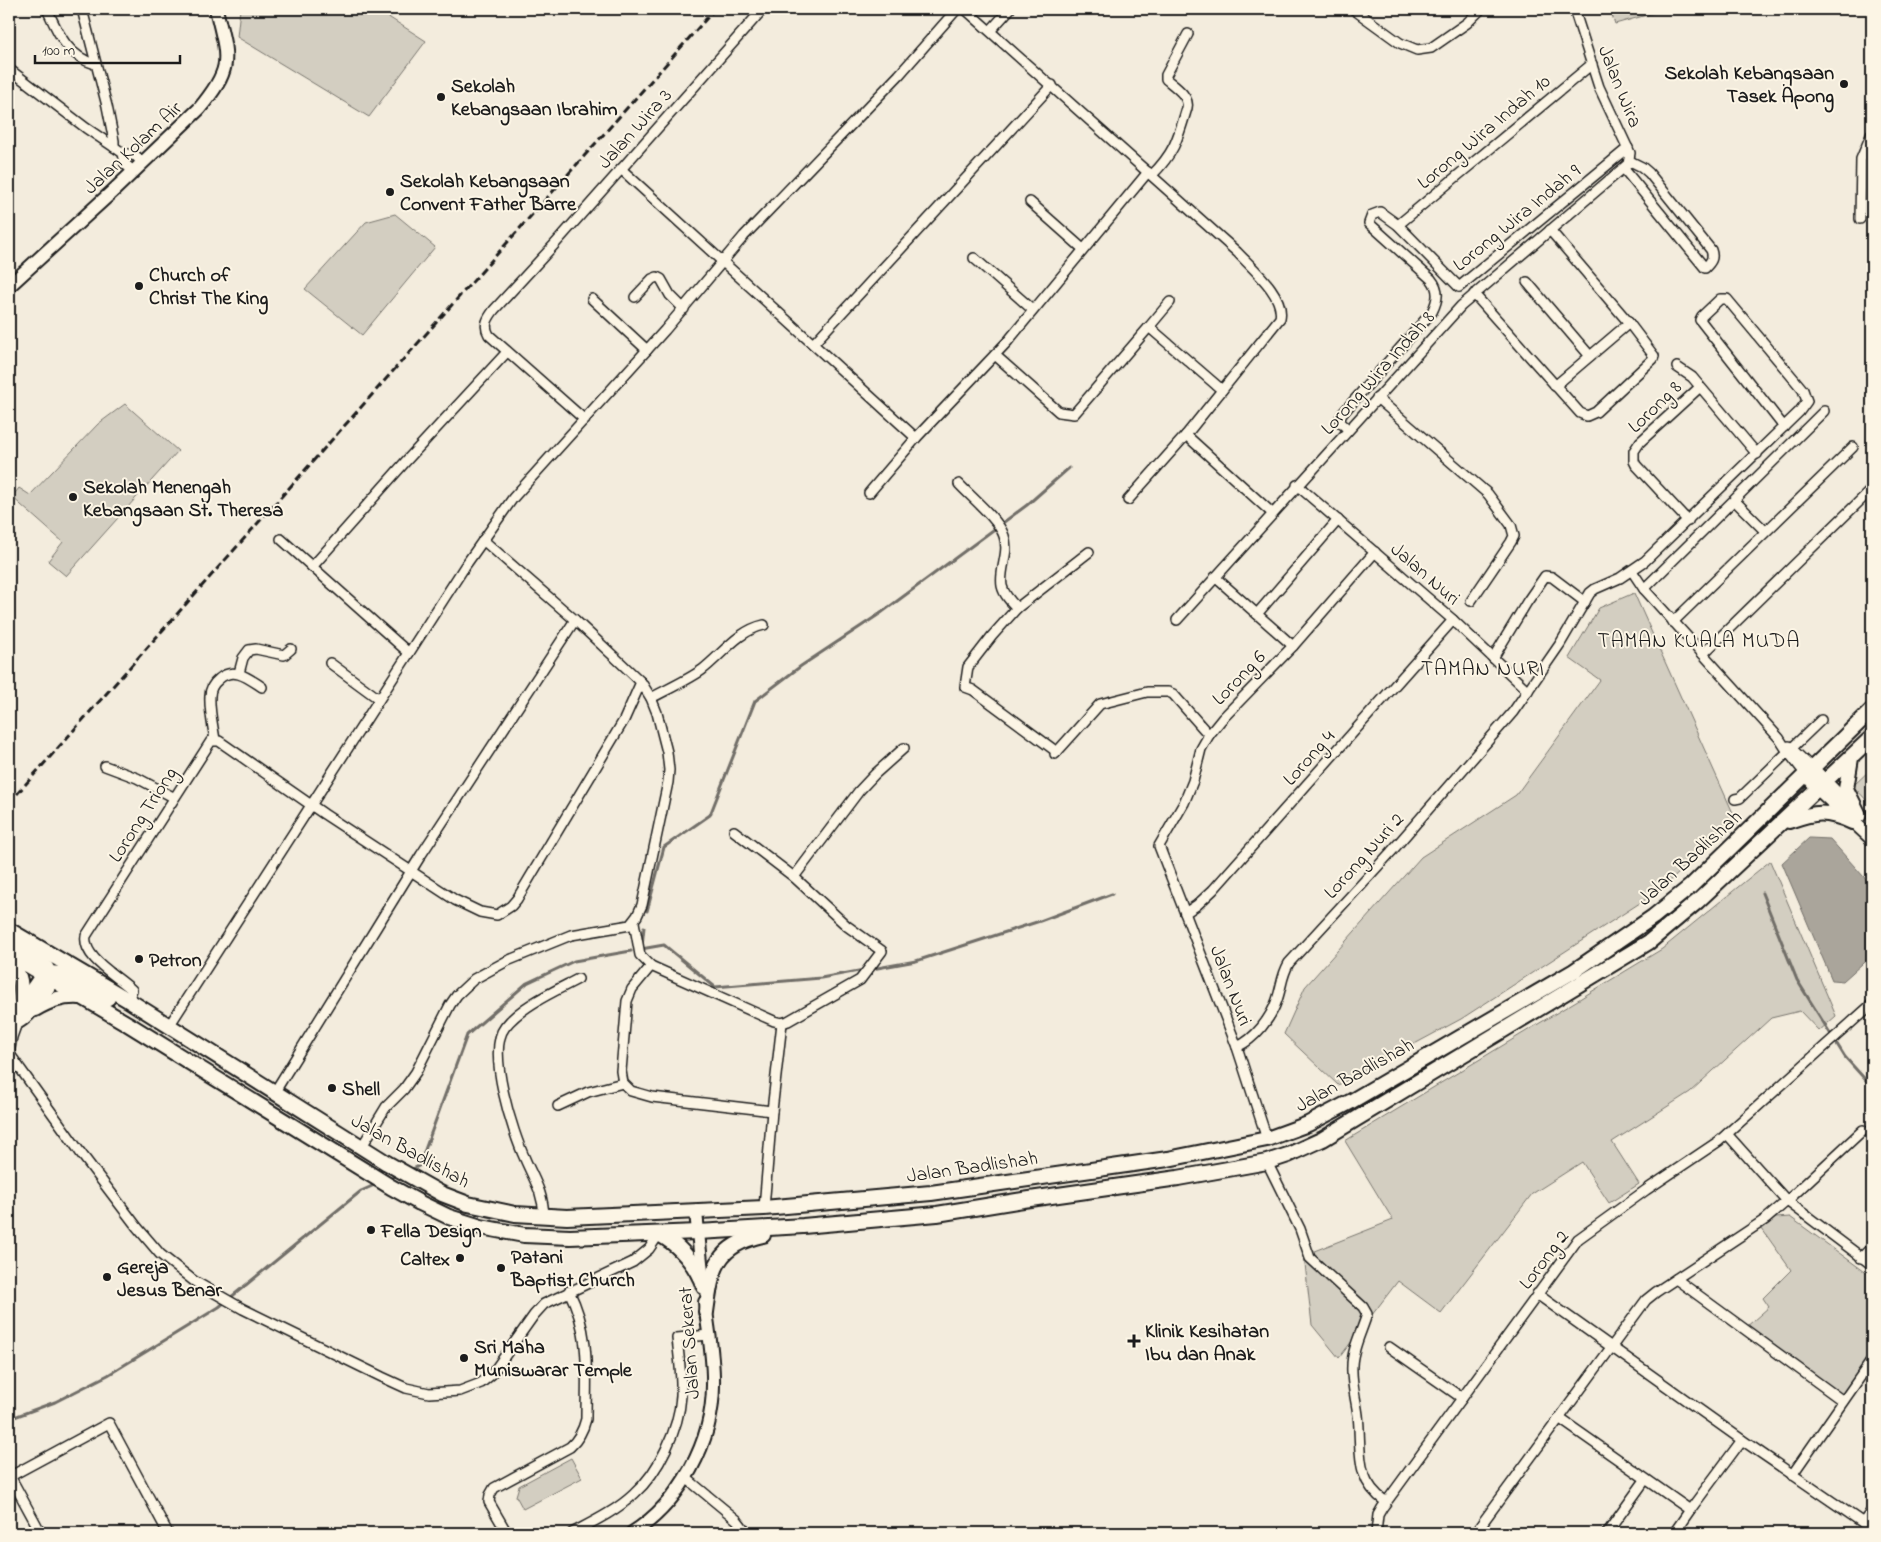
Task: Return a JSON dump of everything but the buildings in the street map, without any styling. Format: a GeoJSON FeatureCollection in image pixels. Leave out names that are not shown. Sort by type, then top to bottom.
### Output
{"type":"FeatureCollection","features":[{"type":"Feature","properties":{"kind":"main road","name":"Jalan Kolam Air"},"geometry":{"type":"LineString","coordinates":[[9,286],[199,109],[211,94],[226,67],[225,50],[216,9]]}},
{"type":"Feature","properties":{"kind":"main road","name":"Jalan Badlishah"},"geometry":{"type":"LineString","coordinates":[[9,930],[128,1000],[411,1178],[442,1194],[468,1204],[515,1214],[567,1218],[764,1208],[931,1193],[1168,1159],[1267,1139],[1296,1130],[1350,1102],[1574,971],[1653,917],[1690,887],[1872,710]]}},
{"type":"Feature","properties":{"kind":"main road","name":"Jalan Badlishah"},"geometry":{"type":"LineString","coordinates":[[9,954],[83,997],[391,1187],[449,1217],[485,1228],[524,1235],[570,1237],[803,1226],[937,1214],[1178,1178],[1267,1162],[1288,1155],[1323,1139],[1649,942],[1678,919],[1872,737]]}},
{"type":"Feature","properties":{"kind":"main road"},"geometry":{"type":"LineString","coordinates":[[1851,757],[1846,789],[1855,819]]}},
{"type":"Feature","properties":{"kind":"main road"},"geometry":{"type":"LineString","coordinates":[[1810,772],[1872,839]]}},
{"type":"Feature","properties":{"kind":"main road"},"geometry":{"type":"LineString","coordinates":[[1781,824],[1816,813],[1855,819],[1872,832]]}},
{"type":"Feature","properties":{"kind":"main road"},"geometry":{"type":"LineString","coordinates":[[9,940],[39,959],[48,976]]}},
{"type":"Feature","properties":{"kind":"main road"},"geometry":{"type":"LineString","coordinates":[[9,959],[20,976],[22,986],[17,1016]]}},
{"type":"Feature","properties":{"kind":"main road"},"geometry":{"type":"LineString","coordinates":[[1574,971],[1582,983]]}},
{"type":"Feature","properties":{"kind":"main road"},"geometry":{"type":"LineString","coordinates":[[17,1016],[28,997],[48,976],[57,973],[72,978],[129,1011],[138,1014],[150,1014]]}},
{"type":"Feature","properties":{"kind":"main road"},"geometry":{"type":"LineString","coordinates":[[17,1016],[53,999],[68,996],[83,997]]}},
{"type":"Feature","properties":{"kind":"main road","name":"Jalan Sekerat"},"geometry":{"type":"LineString","coordinates":[[632,1533],[662,1509],[685,1477],[702,1443],[711,1416],[713,1372],[696,1212]]}},
{"type":"Feature","properties":{"kind":"main road"},"geometry":{"type":"LineString","coordinates":[[706,1312],[710,1284],[714,1271],[724,1253],[736,1243],[749,1238],[803,1226]]}},
{"type":"Feature","properties":{"kind":"main road"},"geometry":{"type":"LineString","coordinates":[[659,1234],[676,1245],[690,1260],[704,1287]]}},
{"type":"Feature","properties":{"kind":"street"},"geometry":{"type":"LineString","coordinates":[[47,9],[58,34],[72,52],[83,61],[95,64]]}},
{"type":"Feature","properties":{"kind":"street"},"geometry":{"type":"LineString","coordinates":[[82,9],[107,106],[114,147]]}},
{"type":"Feature","properties":{"kind":"street","name":"Jalan Wira 3"},"geometry":{"type":"LineString","coordinates":[[585,420],[507,352],[486,331],[487,321],[490,315],[620,168],[763,9]]}},
{"type":"Feature","properties":{"kind":"street"},"geometry":{"type":"LineString","coordinates":[[169,1026],[409,653],[483,540],[513,498],[684,309],[721,262],[783,194],[899,75],[957,9]]}},
{"type":"Feature","properties":{"kind":"street"},"geometry":{"type":"LineString","coordinates":[[965,9],[991,30],[1150,173],[1251,267],[1267,284],[1281,306],[1280,318],[1186,435],[1128,500]]}},
{"type":"Feature","properties":{"kind":"street"},"geometry":{"type":"LineString","coordinates":[[991,30],[1010,9]]}},
{"type":"Feature","properties":{"kind":"street"},"geometry":{"type":"LineString","coordinates":[[1360,11],[1406,47],[1423,50],[1431,48],[1461,28],[1481,9]]}},
{"type":"Feature","properties":{"kind":"street","name":"Jalan Wira"},"geometry":{"type":"LineString","coordinates":[[1574,9],[1602,95],[1628,148],[1630,161]]}},
{"type":"Feature","properties":{"kind":"street"},"geometry":{"type":"LineString","coordinates":[[869,493],[916,438],[995,355],[1083,249],[1150,173],[1168,159],[1174,148],[1188,103],[1186,98],[1166,78],[1166,75],[1188,34]]}},
{"type":"Feature","properties":{"kind":"street","name":"Lorong Wira Indah 10"},"geometry":{"type":"LineString","coordinates":[[1398,225],[1592,64]]}},
{"type":"Feature","properties":{"kind":"street"},"geometry":{"type":"LineString","coordinates":[[9,69],[86,128],[123,153],[125,164],[137,167]]}},
{"type":"Feature","properties":{"kind":"street"},"geometry":{"type":"LineString","coordinates":[[813,344],[1052,85]]}},
{"type":"Feature","properties":{"kind":"street"},"geometry":{"type":"LineString","coordinates":[[1860,219],[1861,159],[1872,133]]}},
{"type":"Feature","properties":{"kind":"street","name":"Lorong Wira Indah 9"},"geometry":{"type":"LineString","coordinates":[[1348,429],[1341,423],[1340,418],[1343,413],[1432,312],[1438,297],[1435,284],[1431,279],[1369,223],[1372,215],[1380,212],[1398,225],[1459,287],[1628,148]]}},
{"type":"Feature","properties":{"kind":"street"},"geometry":{"type":"LineString","coordinates":[[1624,169],[1705,268],[1711,262],[1713,256],[1711,250],[1649,173],[1630,161]]}},
{"type":"Feature","properties":{"kind":"street","name":"Lorong Wira Indah 8"},"geometry":{"type":"LineString","coordinates":[[1177,620],[1348,429],[1472,296],[1624,169],[1630,161]]}},
{"type":"Feature","properties":{"kind":"street"},"geometry":{"type":"LineString","coordinates":[[620,168],[916,438]]}},
{"type":"Feature","properties":{"kind":"street"},"geometry":{"type":"LineString","coordinates":[[1030,202],[1083,249]]}},
{"type":"Feature","properties":{"kind":"street"},"geometry":{"type":"LineString","coordinates":[[1459,287],[1472,296],[1584,416],[1596,412],[1654,356],[1629,323],[1550,230]]}},
{"type":"Feature","properties":{"kind":"street"},"geometry":{"type":"LineString","coordinates":[[974,258],[1033,310]]}},
{"type":"Feature","properties":{"kind":"street"},"geometry":{"type":"LineString","coordinates":[[635,297],[652,279],[657,277],[661,279],[670,294],[684,309]]}},
{"type":"Feature","properties":{"kind":"street"},"geometry":{"type":"LineString","coordinates":[[1527,282],[1590,356]]}},
{"type":"Feature","properties":{"kind":"street"},"geometry":{"type":"LineString","coordinates":[[592,299],[647,350]]}},
{"type":"Feature","properties":{"kind":"street","name":"Lorong Nuri 2"},"geometry":{"type":"LineString","coordinates":[[1237,1047],[1247,1042],[1256,1033],[1272,1012],[1283,974],[1290,963],[1486,744],[1528,691],[1595,589],[1632,571],[1645,561],[1688,521],[1784,427],[1804,406],[1807,401],[1806,395],[1727,299],[1720,299],[1700,320],[1784,427]]}},
{"type":"Feature","properties":{"kind":"street"},"geometry":{"type":"LineString","coordinates":[[995,355],[1059,412],[1074,414],[1170,302]]}},
{"type":"Feature","properties":{"kind":"street"},"geometry":{"type":"LineString","coordinates":[[1555,386],[1629,323]]}},
{"type":"Feature","properties":{"kind":"street"},"geometry":{"type":"LineString","coordinates":[[1149,327],[1222,390]]}},
{"type":"Feature","properties":{"kind":"street"},"geometry":{"type":"LineString","coordinates":[[312,567],[407,460],[507,352]]}},
{"type":"Feature","properties":{"kind":"street"},"geometry":{"type":"LineString","coordinates":[[1677,367],[1692,378],[1756,454]]}},
{"type":"Feature","properties":{"kind":"street","name":"Lorong 8"},"geometry":{"type":"LineString","coordinates":[[1688,521],[1636,465],[1634,456],[1640,442],[1700,387]]}},
{"type":"Feature","properties":{"kind":"street"},"geometry":{"type":"LineString","coordinates":[[1377,398],[1477,484],[1497,505],[1512,525],[1514,536],[1511,542],[1471,601]]}},
{"type":"Feature","properties":{"kind":"street"},"geometry":{"type":"LineString","coordinates":[[1644,589],[1824,411]]}},
{"type":"Feature","properties":{"kind":"street"},"geometry":{"type":"LineString","coordinates":[[1186,435],[1272,513]]}},
{"type":"Feature","properties":{"kind":"street"},"geometry":{"type":"LineString","coordinates":[[1673,622],[1853,447]]}},
{"type":"Feature","properties":{"kind":"street"},"geometry":{"type":"LineString","coordinates":[[959,484],[1001,530],[1006,544],[1001,578],[1002,587],[1016,608]]}},
{"type":"Feature","properties":{"kind":"street","name":"Jalan Nuri"},"geometry":{"type":"LineString","coordinates":[[1298,485],[1453,620],[1528,691]]}},
{"type":"Feature","properties":{"kind":"street"},"geometry":{"type":"LineString","coordinates":[[1703,654],[1872,489]]}},
{"type":"Feature","properties":{"kind":"street"},"geometry":{"type":"LineString","coordinates":[[1735,501],[1765,532]]}},
{"type":"Feature","properties":{"kind":"street"},"geometry":{"type":"LineString","coordinates":[[1257,614],[1338,520]]}},
{"type":"Feature","properties":{"kind":"street"},"geometry":{"type":"LineString","coordinates":[[281,539],[409,653]]}},
{"type":"Feature","properties":{"kind":"street"},"geometry":{"type":"LineString","coordinates":[[483,540],[575,620],[640,682],[651,698],[657,713],[668,752],[668,782],[642,904],[634,922],[640,955],[651,966],[756,1014],[782,1023],[846,990],[866,975],[882,951],[847,926],[794,877],[734,831]]}},
{"type":"Feature","properties":{"kind":"street"},"geometry":{"type":"LineString","coordinates":[[1089,552],[1016,608],[972,661],[966,674],[965,687],[974,690],[1056,753],[1100,704],[1147,692],[1168,692],[1173,694],[1210,735]]}},
{"type":"Feature","properties":{"kind":"street","name":"Lorong 6"},"geometry":{"type":"LineString","coordinates":[[1159,846],[1184,803],[1193,781],[1201,749],[1210,735],[1222,719],[1293,646],[1375,552]]}},
{"type":"Feature","properties":{"kind":"street"},"geometry":{"type":"LineString","coordinates":[[1632,571],[1644,589],[1673,622],[1810,772]]}},
{"type":"Feature","properties":{"kind":"street"},"geometry":{"type":"LineString","coordinates":[[1494,658],[1527,602],[1545,576],[1552,577],[1585,602]]}},
{"type":"Feature","properties":{"kind":"street"},"geometry":{"type":"LineString","coordinates":[[1215,577],[1293,646]]}},
{"type":"Feature","properties":{"kind":"street"},"geometry":{"type":"LineString","coordinates":[[274,1093],[432,839],[575,620]]}},
{"type":"Feature","properties":{"kind":"street","name":"Lorong 4"},"geometry":{"type":"LineString","coordinates":[[1185,912],[1197,905],[1213,890],[1453,620]]}},
{"type":"Feature","properties":{"kind":"street"},"geometry":{"type":"LineString","coordinates":[[651,698],[698,672],[746,632],[764,625]]}},
{"type":"Feature","properties":{"kind":"street"},"geometry":{"type":"LineString","coordinates":[[239,674],[243,658],[249,650],[256,649],[284,655],[291,650]]}},
{"type":"Feature","properties":{"kind":"street"},"geometry":{"type":"LineString","coordinates":[[330,663],[380,699]]}},
{"type":"Feature","properties":{"kind":"street"},"geometry":{"type":"LineString","coordinates":[[262,686],[239,674],[226,674],[218,679],[212,688],[210,700],[215,740],[456,900],[480,912],[497,915],[511,906],[517,898],[624,720],[640,682]]}},
{"type":"Feature","properties":{"kind":"street"},"geometry":{"type":"LineString","coordinates":[[1735,799],[1740,798],[1821,720]]}},
{"type":"Feature","properties":{"kind":"street","name":"Lorong Triong"},"geometry":{"type":"LineString","coordinates":[[128,1000],[132,990],[104,968],[88,950],[85,940],[86,936],[208,743],[215,740]]}},
{"type":"Feature","properties":{"kind":"street"},"geometry":{"type":"LineString","coordinates":[[794,877],[859,791],[874,774],[904,748]]}},
{"type":"Feature","properties":{"kind":"street"},"geometry":{"type":"LineString","coordinates":[[105,766],[143,781],[173,797]]}},
{"type":"Feature","properties":{"kind":"street","name":"Jalan Nuri"},"geometry":{"type":"LineString","coordinates":[[1159,846],[1237,1047],[1267,1139]]}},
{"type":"Feature","properties":{"kind":"street"},"geometry":{"type":"LineString","coordinates":[[361,1148],[386,1107],[404,1089],[416,1072],[450,1005],[457,995],[474,979],[507,961],[571,935],[625,927],[634,922]]}},
{"type":"Feature","properties":{"kind":"street"},"geometry":{"type":"LineString","coordinates":[[651,966],[632,989],[627,1001],[621,1070],[623,1083],[631,1091],[652,1098],[772,1111]]}},
{"type":"Feature","properties":{"kind":"street"},"geometry":{"type":"LineString","coordinates":[[544,1216],[544,1202],[540,1190],[524,1159],[507,1109],[498,1052],[499,1038],[504,1027],[531,1006],[578,979]]}},
{"type":"Feature","properties":{"kind":"street","name":"Lorong 2"},"geometry":{"type":"LineString","coordinates":[[1376,1531],[1378,1516],[1386,1502],[1578,1239],[1727,1134],[1872,1004]]}},
{"type":"Feature","properties":{"kind":"street"},"geometry":{"type":"LineString","coordinates":[[17,1016],[9,1053],[59,1124],[160,1254],[211,1291],[243,1309],[406,1388],[429,1393],[444,1393],[460,1391],[481,1383],[492,1374],[544,1304],[633,1262],[649,1249],[659,1234]]}},
{"type":"Feature","properties":{"kind":"street"},"geometry":{"type":"LineString","coordinates":[[764,1208],[782,1023]]}},
{"type":"Feature","properties":{"kind":"street"},"geometry":{"type":"LineString","coordinates":[[558,1106],[588,1092],[623,1083]]}},
{"type":"Feature","properties":{"kind":"street"},"geometry":{"type":"LineString","coordinates":[[1475,1533],[1646,1300],[1766,1218],[1787,1201],[1863,1130]]}},
{"type":"Feature","properties":{"kind":"street"},"geometry":{"type":"LineString","coordinates":[[1727,1134],[1787,1201],[1872,1265]]}},
{"type":"Feature","properties":{"kind":"street"},"geometry":{"type":"LineString","coordinates":[[1267,1162],[1300,1229],[1310,1258],[1363,1307],[1367,1314],[1351,1366],[1359,1425],[1359,1454],[1371,1488],[1386,1502]]}},
{"type":"Feature","properties":{"kind":"street"},"geometry":{"type":"LineString","coordinates":[[1861,1258],[1872,1247]]}},
{"type":"Feature","properties":{"kind":"street"},"geometry":{"type":"LineString","coordinates":[[1676,1279],[1843,1401]]}},
{"type":"Feature","properties":{"kind":"street"},"geometry":{"type":"LineString","coordinates":[[506,1533],[489,1502],[494,1488],[570,1447],[580,1436],[584,1428],[586,1419],[584,1333],[581,1318],[569,1292]]}},
{"type":"Feature","properties":{"kind":"street"},"geometry":{"type":"LineString","coordinates":[[1537,1294],[1742,1440],[1872,1529]]}},
{"type":"Feature","properties":{"kind":"street"},"geometry":{"type":"LineString","coordinates":[[572,1533],[613,1510],[634,1494],[649,1476],[664,1454],[678,1416],[681,1396],[681,1375],[678,1338],[709,1335]]}},
{"type":"Feature","properties":{"kind":"street"},"geometry":{"type":"LineString","coordinates":[[1389,1347],[1462,1398]]}},
{"type":"Feature","properties":{"kind":"street"},"geometry":{"type":"LineString","coordinates":[[1792,1475],[1872,1360]]}},
{"type":"Feature","properties":{"kind":"street"},"geometry":{"type":"LineString","coordinates":[[1559,1418],[1690,1510]]}},
{"type":"Feature","properties":{"kind":"street"},"geometry":{"type":"LineString","coordinates":[[41,1533],[10,1476],[109,1424],[168,1533]]}},
{"type":"Feature","properties":{"kind":"street"},"geometry":{"type":"LineString","coordinates":[[1674,1533],[1742,1440]]}},
{"type":"Feature","properties":{"kind":"street"},"geometry":{"type":"LineString","coordinates":[[685,1477],[737,1520],[747,1533]]}},
{"type":"Feature","properties":{"kind":"street"},"geometry":{"type":"LineString","coordinates":[[1607,1533],[1645,1480]]}},
{"type":"Feature","properties":{"kind":"street"},"geometry":{"type":"LineString","coordinates":[[1863,1523],[1872,1510]]}},
{"type":"Feature","properties":{"kind":"shaded area"},"geometry":{"type":"Polygon","coordinates":[[[240,9],[376,9],[426,41],[369,117],[237,37],[240,9]]]}},
{"type":"Feature","properties":{"kind":"shaded area"},"geometry":{"type":"Polygon","coordinates":[[[1610,9],[1668,9],[1615,24],[1610,9]]]}},
{"type":"Feature","properties":{"kind":"shaded area"},"geometry":{"type":"Polygon","coordinates":[[[395,214],[435,247],[362,335],[305,289],[366,222],[395,214]]]}},
{"type":"Feature","properties":{"kind":"shaded area"},"geometry":{"type":"Polygon","coordinates":[[[125,404],[178,451],[66,576],[48,561],[63,542],[12,497],[19,488],[30,495],[98,424],[125,404]]]}},
{"type":"Feature","properties":{"kind":"shaded area"},"geometry":{"type":"Polygon","coordinates":[[[1634,593],[1738,824],[1701,852],[1663,888],[1461,1019],[1338,1085],[1284,1034],[1305,987],[1421,857],[1516,795],[1600,680],[1569,658],[1599,608],[1634,593]]]}},
{"type":"Feature","properties":{"kind":"shaded area"},"geometry":{"type":"Polygon","coordinates":[[[1872,768],[1872,806],[1853,786],[1872,768]]]}},
{"type":"Feature","properties":{"kind":"shaded area"},"geometry":{"type":"Polygon","coordinates":[[[1809,838],[1830,839],[1872,886],[1872,955],[1843,981],[1832,980],[1782,863],[1809,838]]]}},
{"type":"Feature","properties":{"kind":"shaded area"},"geometry":{"type":"Polygon","coordinates":[[[1770,861],[1836,1016],[1819,1031],[1800,1011],[1771,1018],[1690,1092],[1612,1142],[1639,1184],[1609,1203],[1582,1162],[1532,1194],[1441,1313],[1398,1281],[1339,1358],[1312,1325],[1304,1255],[1393,1220],[1345,1141],[1662,949],[1770,861]]]}},
{"type":"Feature","properties":{"kind":"shaded area"},"geometry":{"type":"Polygon","coordinates":[[[1790,1217],[1872,1277],[1872,1353],[1841,1397],[1745,1328],[1769,1307],[1763,1298],[1791,1270],[1762,1229],[1776,1218],[1790,1217]]]}},
{"type":"Feature","properties":{"kind":"shaded area"},"geometry":{"type":"Polygon","coordinates":[[[571,1458],[582,1478],[523,1509],[516,1496],[519,1486],[571,1458]]]}},
{"type":"Feature","properties":{"kind":"waterway"},"geometry":{"type":"LineString","coordinates":[[647,911],[664,847],[710,815],[755,701],[801,666],[881,613],[1027,505],[1069,468]]}},
{"type":"Feature","properties":{"kind":"waterway"},"geometry":{"type":"LineString","coordinates":[[1762,893],[1797,980],[1845,1057],[1872,1087]]}},
{"type":"Feature","properties":{"kind":"waterway"},"geometry":{"type":"LineString","coordinates":[[872,969],[916,961],[1040,921],[1112,894]]}},
{"type":"Feature","properties":{"kind":"waterway"},"geometry":{"type":"LineString","coordinates":[[642,946],[644,927]]}},
{"type":"Feature","properties":{"kind":"waterway"},"geometry":{"type":"LineString","coordinates":[[641,949],[664,945],[715,987],[821,978],[864,970]]}},
{"type":"Feature","properties":{"kind":"waterway"},"geometry":{"type":"LineString","coordinates":[[410,1170],[419,1166],[467,1035],[527,983],[574,961],[631,951]]}},
{"type":"Feature","properties":{"kind":"waterway"},"geometry":{"type":"LineString","coordinates":[[387,1180],[400,1174]]}},
{"type":"Feature","properties":{"kind":"waterway"},"geometry":{"type":"LineString","coordinates":[[9,1419],[55,1402],[108,1375],[219,1307],[361,1191],[379,1183]]}},
{"type":"Feature","properties":{"kind":"railway"},"geometry":{"type":"LineString","coordinates":[[9,803],[715,9]]}},
{"type":"Feature","properties":{"kind":"place","name":"Sekolah Kebangsaan Tasek Apong"},"geometry":{"type":"Point","coordinates":[1844,84]}},
{"type":"Feature","properties":{"kind":"place","name":"Sekolah Kebangsaan Ibrahim"},"geometry":{"type":"Point","coordinates":[441,97]}},
{"type":"Feature","properties":{"kind":"place","name":"Sekolah Kebangsaan Convent Father Barre"},"geometry":{"type":"Point","coordinates":[390,192]}},
{"type":"Feature","properties":{"kind":"place","name":"Church of Christ The King"},"geometry":{"type":"Point","coordinates":[139,286]}},
{"type":"Feature","properties":{"kind":"place","name":"Sekolah Menengah Kebangsaan St. Theresa"},"geometry":{"type":"Point","coordinates":[73,497]}},
{"type":"Feature","properties":{"kind":"place","name":"Petron"},"geometry":{"type":"Point","coordinates":[139,959]}},
{"type":"Feature","properties":{"kind":"place","name":"Shell"},"geometry":{"type":"Point","coordinates":[332,1088]}},
{"type":"Feature","properties":{"kind":"place","name":"Fella Design"},"geometry":{"type":"Point","coordinates":[371,1230]}},
{"type":"Feature","properties":{"kind":"place","name":"Caltex"},"geometry":{"type":"Point","coordinates":[460,1258]}},
{"type":"Feature","properties":{"kind":"place","name":"Patani Baptist Church"},"geometry":{"type":"Point","coordinates":[501,1268]}},
{"type":"Feature","properties":{"kind":"place","name":"Gereja Jesus Benar"},"geometry":{"type":"Point","coordinates":[107,1277]}},
{"type":"Feature","properties":{"kind":"place","name":"Klinik Kesihatan Ibu dan Anak"},"geometry":{"type":"Point","coordinates":[1134,1341]}},
{"type":"Feature","properties":{"kind":"place","name":"Sri Maha Muniswarar Temple"},"geometry":{"type":"Point","coordinates":[464,1358]}},
{"type":"Feature","properties":{"kind":"district","name":"TAMAN KUALA MUDA"},"geometry":{"type":"Point","coordinates":[1699,640]}},
{"type":"Feature","properties":{"kind":"district","name":"TAMAN NURI"},"geometry":{"type":"Point","coordinates":[1483,668]}}]}
